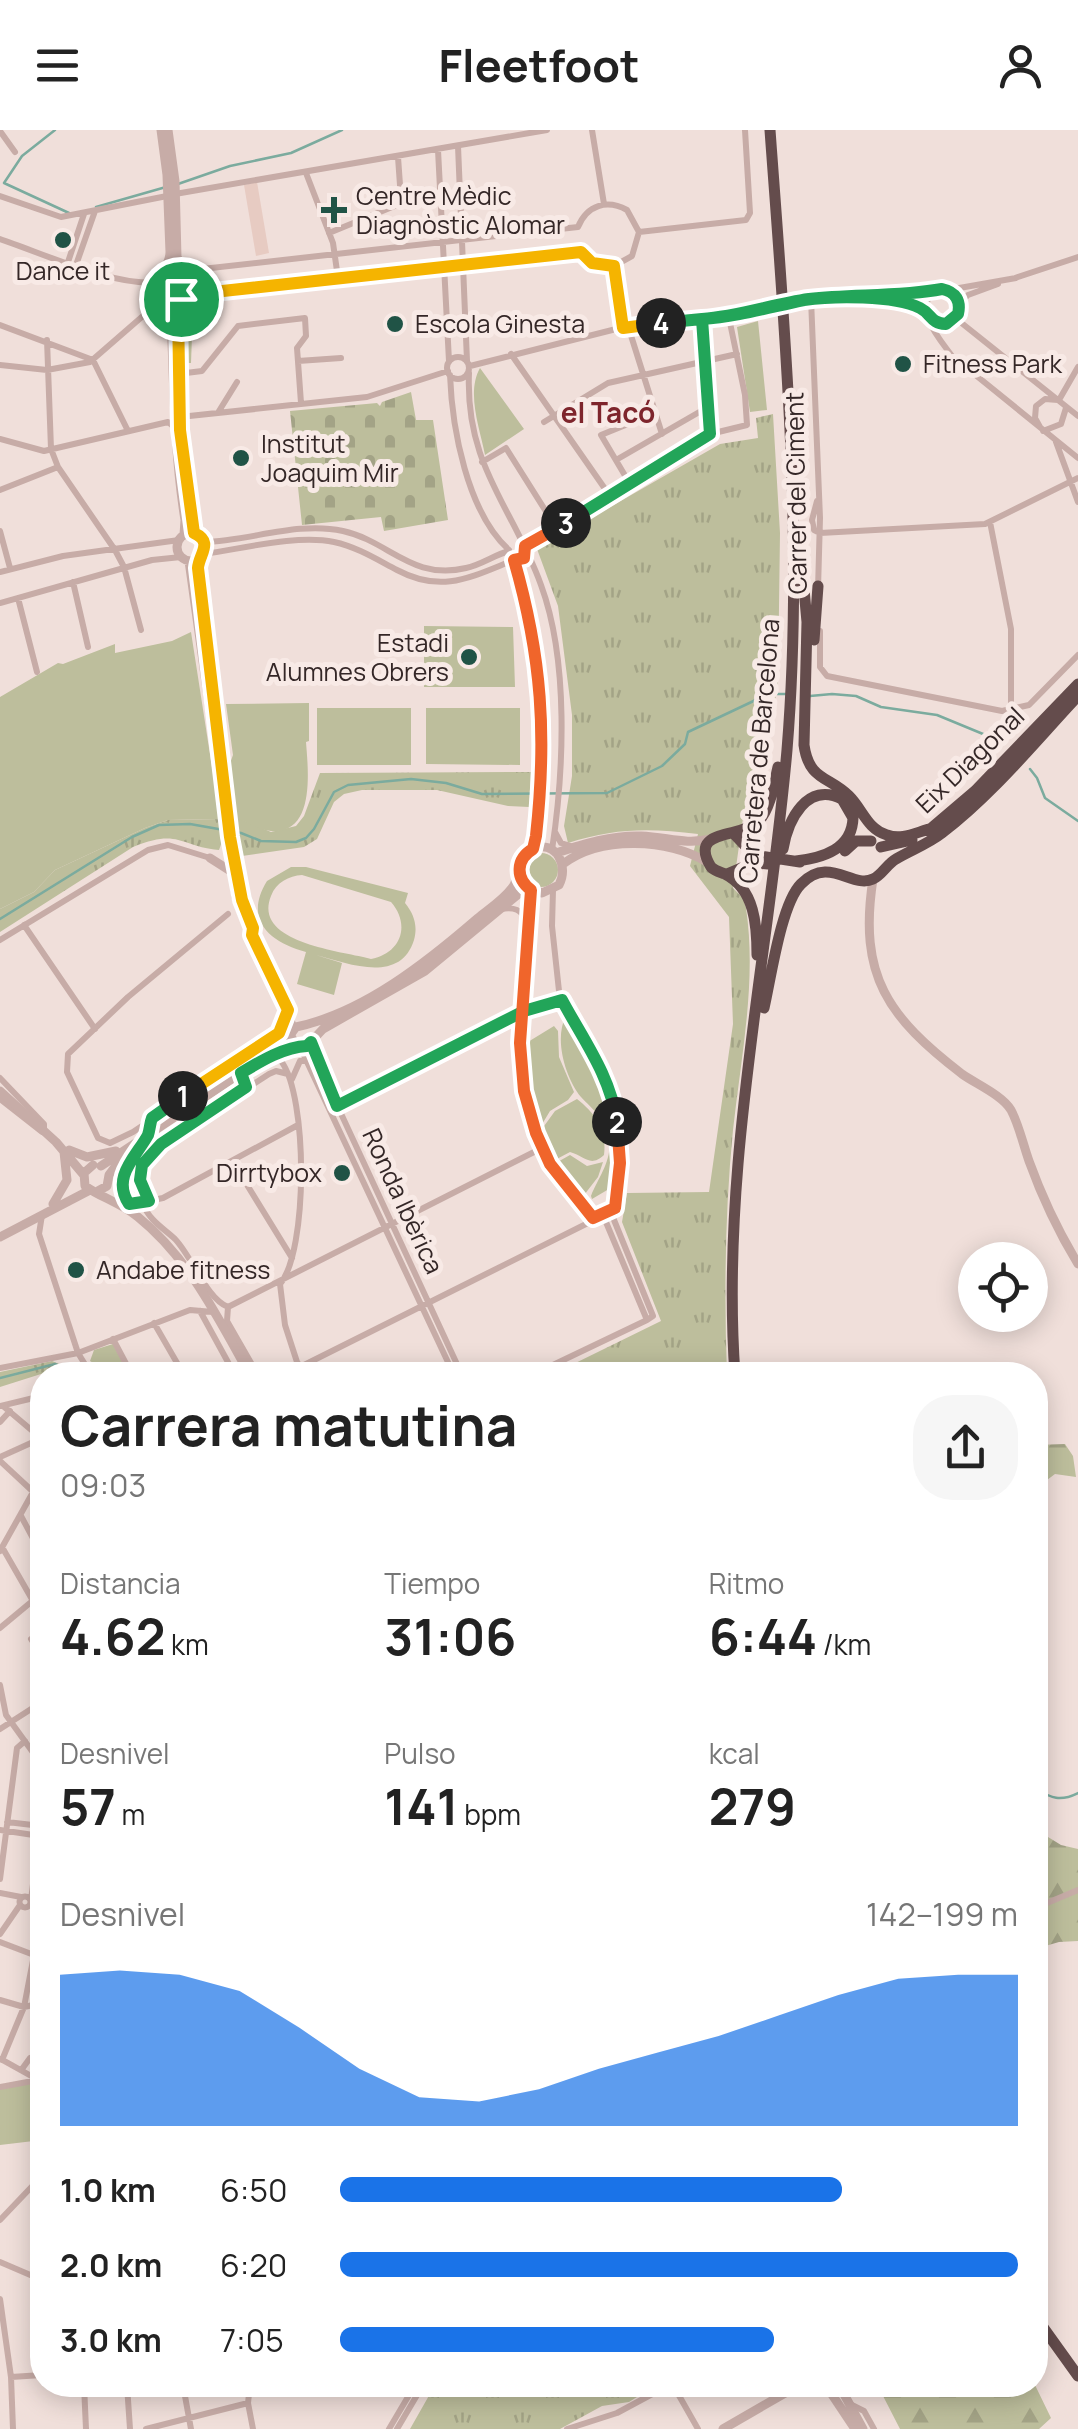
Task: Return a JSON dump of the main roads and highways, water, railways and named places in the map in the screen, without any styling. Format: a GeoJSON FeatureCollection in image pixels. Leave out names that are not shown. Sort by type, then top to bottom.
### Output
{"type":"FeatureCollection","features":[{"type":"Feature","properties":{"kind":"highway","name":"Carretera de Barcelona"},"geometry":{"type":"LineString","coordinates":[[735,1362],[736,1204],[792,660],[794,520],[790,412],[770,130]]}},
{"type":"Feature","properties":{"kind":"highway"},"geometry":{"type":"LineString","coordinates":[[794,520],[799,534],[807,622],[804,745],[808,760],[823,781],[844,792],[874,828],[892,837],[934,828]]}},
{"type":"Feature","properties":{"kind":"highway"},"geometry":{"type":"LineString","coordinates":[[806,688],[818,586]]}},
{"type":"Feature","properties":{"kind":"highway","name":"Eix Diagonal"},"geometry":{"type":"LineString","coordinates":[[876,844],[906,843],[934,828],[1078,684]]}},
{"type":"Feature","properties":{"kind":"highway"},"geometry":{"type":"LineString","coordinates":[[791,862],[874,879],[891,862],[938,836],[960,818],[1078,696]]}},
{"type":"Feature","properties":{"kind":"highway"},"geometry":{"type":"LineString","coordinates":[[757,1009],[755,917],[748,896],[727,874],[715,871],[707,862],[706,849],[711,839],[722,833],[748,830],[768,806],[788,707]]}},
{"type":"Feature","properties":{"kind":"highway"},"geometry":{"type":"LineString","coordinates":[[736,1204],[740,1201],[787,827],[810,798],[830,794],[842,800],[853,818],[847,840],[826,855],[791,862]]}},
{"type":"Feature","properties":{"kind":"highway"},"geometry":{"type":"LineString","coordinates":[[856,805],[860,824],[885,858],[884,869]]}},
{"type":"Feature","properties":{"kind":"highway"},"geometry":{"type":"LineString","coordinates":[[734,834],[762,860]]}},
{"type":"Feature","properties":{"kind":"highway"},"geometry":{"type":"LineString","coordinates":[[727,874],[762,860],[824,862],[858,841],[876,844]]}},
{"type":"Feature","properties":{"kind":"highway"},"geometry":{"type":"LineString","coordinates":[[742,868],[746,846]]}},
{"type":"Feature","properties":{"kind":"highway"},"geometry":{"type":"LineString","coordinates":[[846,850],[844,862],[851,876]]}},
{"type":"Feature","properties":{"kind":"highway"},"geometry":{"type":"LineString","coordinates":[[766,998],[795,892],[814,874],[834,872],[851,876]]}},
{"type":"Feature","properties":{"kind":"highway"},"geometry":{"type":"LineString","coordinates":[[1048,2334],[1078,2376]]}},
{"type":"Feature","properties":{"kind":"waterway"},"geometry":{"type":"LineString","coordinates":[[55,130],[22,156],[4,183],[69,213]]}},
{"type":"Feature","properties":{"kind":"waterway"},"geometry":{"type":"LineString","coordinates":[[178,184],[230,166],[291,153],[342,130]]}},
{"type":"Feature","properties":{"kind":"waterway"},"geometry":{"type":"LineString","coordinates":[[96,207],[166,187]]}},
{"type":"Feature","properties":{"kind":"waterway"},"geometry":{"type":"LineString","coordinates":[[775,694],[788,694]]}},
{"type":"Feature","properties":{"kind":"waterway"},"geometry":{"type":"LineString","coordinates":[[810,696],[856,696],[881,707],[937,715],[1000,741]]}},
{"type":"Feature","properties":{"kind":"waterway"},"geometry":{"type":"LineString","coordinates":[[0,919],[132,837],[159,825],[190,824],[241,833],[261,841],[296,842],[314,829],[334,792],[348,785],[411,779],[446,783],[482,794],[607,793],[662,766],[685,744],[688,732],[762,697]]}},
{"type":"Feature","properties":{"kind":"waterway"},"geometry":{"type":"LineString","coordinates":[[1030,769],[1045,798],[1078,821]]}},
{"type":"Feature","properties":{"kind":"waterway"},"geometry":{"type":"LineString","coordinates":[[0,1378],[30,1370]]}},
{"type":"Feature","properties":{"kind":"waterway"},"geometry":{"type":"LineString","coordinates":[[1048,1796],[1056,1798],[1078,1793]]}},
{"type":"Feature","properties":{"kind":"place","name":"Centre Mèdic Diagnòstic Alomar"},"geometry":{"type":"Point","coordinates":[334,210]}},
{"type":"Feature","properties":{"kind":"place","name":"Dance it"},"geometry":{"type":"Point","coordinates":[63,240]}},
{"type":"Feature","properties":{"kind":"place","name":"Escola Ginesta"},"geometry":{"type":"Point","coordinates":[395,324]}},
{"type":"Feature","properties":{"kind":"place","name":"Fitness Park"},"geometry":{"type":"Point","coordinates":[903,364]}},
{"type":"Feature","properties":{"kind":"place","name":"Institut Joaquim Mir"},"geometry":{"type":"Point","coordinates":[241,458]}},
{"type":"Feature","properties":{"kind":"place","name":"Estadi Alumnes Obrers"},"geometry":{"type":"Point","coordinates":[469,657]}},
{"type":"Feature","properties":{"kind":"place","name":"Dirrtybox"},"geometry":{"type":"Point","coordinates":[342,1173]}},
{"type":"Feature","properties":{"kind":"place","name":"Andabe fitness"},"geometry":{"type":"Point","coordinates":[76,1270]}},
{"type":"Feature","properties":{"kind":"district","name":"el Tacó"},"geometry":{"type":"Point","coordinates":[608,413]}}]}
